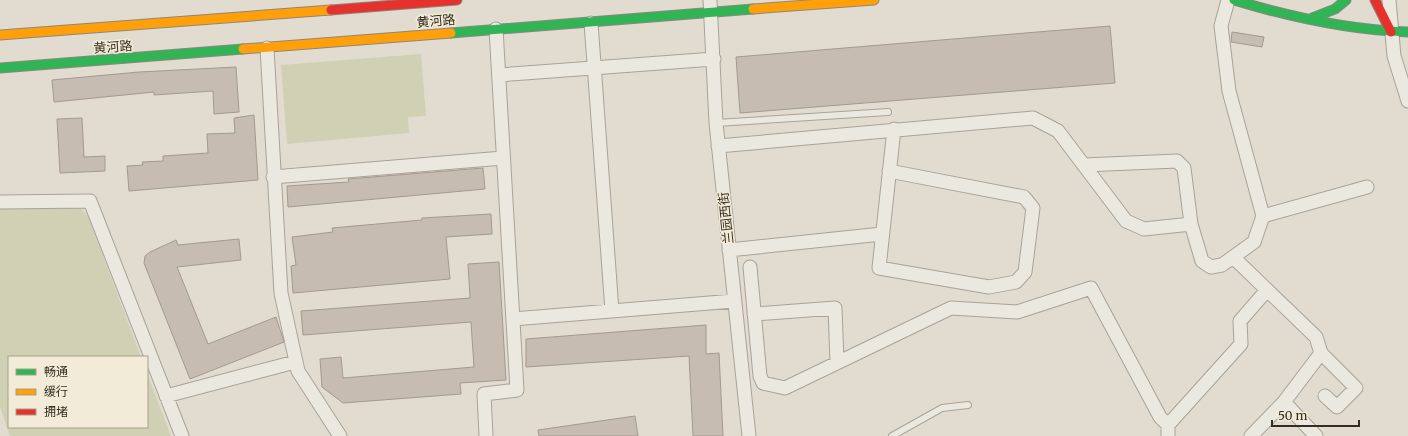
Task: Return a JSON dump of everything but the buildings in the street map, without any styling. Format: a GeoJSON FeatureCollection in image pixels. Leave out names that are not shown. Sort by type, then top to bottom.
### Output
{"type":"FeatureCollection","features":[{"type":"Feature","properties":{"kind":"main road","name":"黄河路"},"geometry":{"type":"LineString","coordinates":[[0,35],[457,0]]}},
{"type":"Feature","properties":{"kind":"main road","name":"黄河路"},"geometry":{"type":"LineString","coordinates":[[0,68],[874,0]]}},
{"type":"Feature","properties":{"kind":"main road"},"geometry":{"type":"LineString","coordinates":[[1234,0],[1264,9],[1374,31],[1408,32]]}},
{"type":"Feature","properties":{"kind":"main road"},"geometry":{"type":"LineString","coordinates":[[1312,18],[1335,9],[1346,0]]}},
{"type":"Feature","properties":{"kind":"main road"},"geometry":{"type":"LineString","coordinates":[[1375,0],[1391,32]]}},
{"type":"Feature","properties":{"kind":"main road"},"geometry":{"type":"LineString","coordinates":[[1281,3],[1296,15]]}},
{"type":"Feature","properties":{"kind":"street","name":"兰园西街"},"geometry":{"type":"LineString","coordinates":[[710,0],[716,124],[749,436]]}},
{"type":"Feature","properties":{"kind":"street"},"geometry":{"type":"LineString","coordinates":[[1084,164],[1177,161],[1184,168],[1191,224],[1202,262],[1211,267],[1222,265],[1234,258],[1254,242],[1263,216],[1229,91],[1221,26],[1228,0]]}},
{"type":"Feature","properties":{"kind":"street"},"geometry":{"type":"LineString","coordinates":[[1389,0],[1394,56],[1408,101]]}},
{"type":"Feature","properties":{"kind":"street"},"geometry":{"type":"LineString","coordinates":[[591,23],[612,311]]}},
{"type":"Feature","properties":{"kind":"street"},"geometry":{"type":"LineString","coordinates":[[486,436],[484,394],[517,390],[496,29]]}},
{"type":"Feature","properties":{"kind":"street"},"geometry":{"type":"LineString","coordinates":[[1374,31],[1394,56]]}},
{"type":"Feature","properties":{"kind":"street"},"geometry":{"type":"LineString","coordinates":[[267,48],[273,177],[281,293],[298,371],[340,436]]}},
{"type":"Feature","properties":{"kind":"street"},"geometry":{"type":"LineString","coordinates":[[498,76],[714,59]]}},
{"type":"Feature","properties":{"kind":"street"},"geometry":{"type":"LineString","coordinates":[[718,146],[894,129],[1033,118],[1058,131],[1126,221],[1144,229],[1191,224]]}},
{"type":"Feature","properties":{"kind":"street"},"geometry":{"type":"LineString","coordinates":[[889,171],[1024,197],[1032,208],[1025,272],[1016,282],[989,287],[879,268],[882,234],[889,171],[894,129]]}},
{"type":"Feature","properties":{"kind":"street"},"geometry":{"type":"LineString","coordinates":[[273,177],[503,158]]}},
{"type":"Feature","properties":{"kind":"street"},"geometry":{"type":"LineString","coordinates":[[1263,216],[1367,187]]}},
{"type":"Feature","properties":{"kind":"street"},"geometry":{"type":"LineString","coordinates":[[0,202],[90,201],[182,436]]}},
{"type":"Feature","properties":{"kind":"street"},"geometry":{"type":"LineString","coordinates":[[729,250],[882,234]]}},
{"type":"Feature","properties":{"kind":"street"},"geometry":{"type":"LineString","coordinates":[[1234,258],[1316,337],[1321,354],[1356,388],[1337,407],[1325,396]]}},
{"type":"Feature","properties":{"kind":"street"},"geometry":{"type":"LineString","coordinates":[[750,267],[760,376],[763,383],[785,388],[951,308],[1017,312],[1091,288],[1168,430],[1241,344],[1240,321],[1267,290]]}},
{"type":"Feature","properties":{"kind":"street"},"geometry":{"type":"LineString","coordinates":[[513,319],[734,301]]}},
{"type":"Feature","properties":{"kind":"street"},"geometry":{"type":"LineString","coordinates":[[754,314],[835,308],[837,362]]}},
{"type":"Feature","properties":{"kind":"street"},"geometry":{"type":"LineString","coordinates":[[1251,436],[1284,402],[1321,354]]}},
{"type":"Feature","properties":{"kind":"street"},"geometry":{"type":"LineString","coordinates":[[166,396],[295,362]]}},
{"type":"Feature","properties":{"kind":"street"},"geometry":{"type":"LineString","coordinates":[[1284,402],[1316,436]]}},
{"type":"Feature","properties":{"kind":"lane"},"geometry":{"type":"LineString","coordinates":[[716,124],[888,112]]}},
{"type":"Feature","properties":{"kind":"lane"},"geometry":{"type":"LineString","coordinates":[[892,436],[942,408],[968,405]]}},
{"type":"Feature","properties":{"kind":"path"},"geometry":{"type":"LineString","coordinates":[[1232,37],[1263,42]]}},
{"type":"Feature","properties":{"kind":"green space"},"geometry":{"type":"Polygon","coordinates":[[[421,54],[426,116],[408,117],[409,133],[287,144],[281,65],[421,54]]]}},
{"type":"Feature","properties":{"kind":"green space"},"geometry":{"type":"Polygon","coordinates":[[[79,207],[88,216],[141,356],[8,356],[8,428],[148,428],[148,376],[171,436],[10,436],[0,407],[0,208],[79,207]]]}},
{"type":"Feature","properties":{"kind":"traffic: fast"},"geometry":{"type":"LineString","coordinates":[[1234,0],[1320,22],[1364,29],[1408,32]]}},
{"type":"Feature","properties":{"kind":"traffic: fast"},"geometry":{"type":"LineString","coordinates":[[1312,18],[1335,9],[1346,0]]}},
{"type":"Feature","properties":{"kind":"traffic: fast"},"geometry":{"type":"LineString","coordinates":[[451,33],[753,9]]}},
{"type":"Feature","properties":{"kind":"traffic: fast"},"geometry":{"type":"LineString","coordinates":[[0,68],[243,49]]}},
{"type":"Feature","properties":{"kind":"traffic: slow"},"geometry":{"type":"LineString","coordinates":[[753,9],[874,0]]}},
{"type":"Feature","properties":{"kind":"traffic: slow"},"geometry":{"type":"LineString","coordinates":[[0,35],[331,10]]}},
{"type":"Feature","properties":{"kind":"traffic: slow"},"geometry":{"type":"LineString","coordinates":[[243,49],[451,33]]}},
{"type":"Feature","properties":{"kind":"traffic: jam"},"geometry":{"type":"LineString","coordinates":[[331,10],[457,0]]}},
{"type":"Feature","properties":{"kind":"traffic: jam"},"geometry":{"type":"LineString","coordinates":[[1375,0],[1391,32]]}}]}
